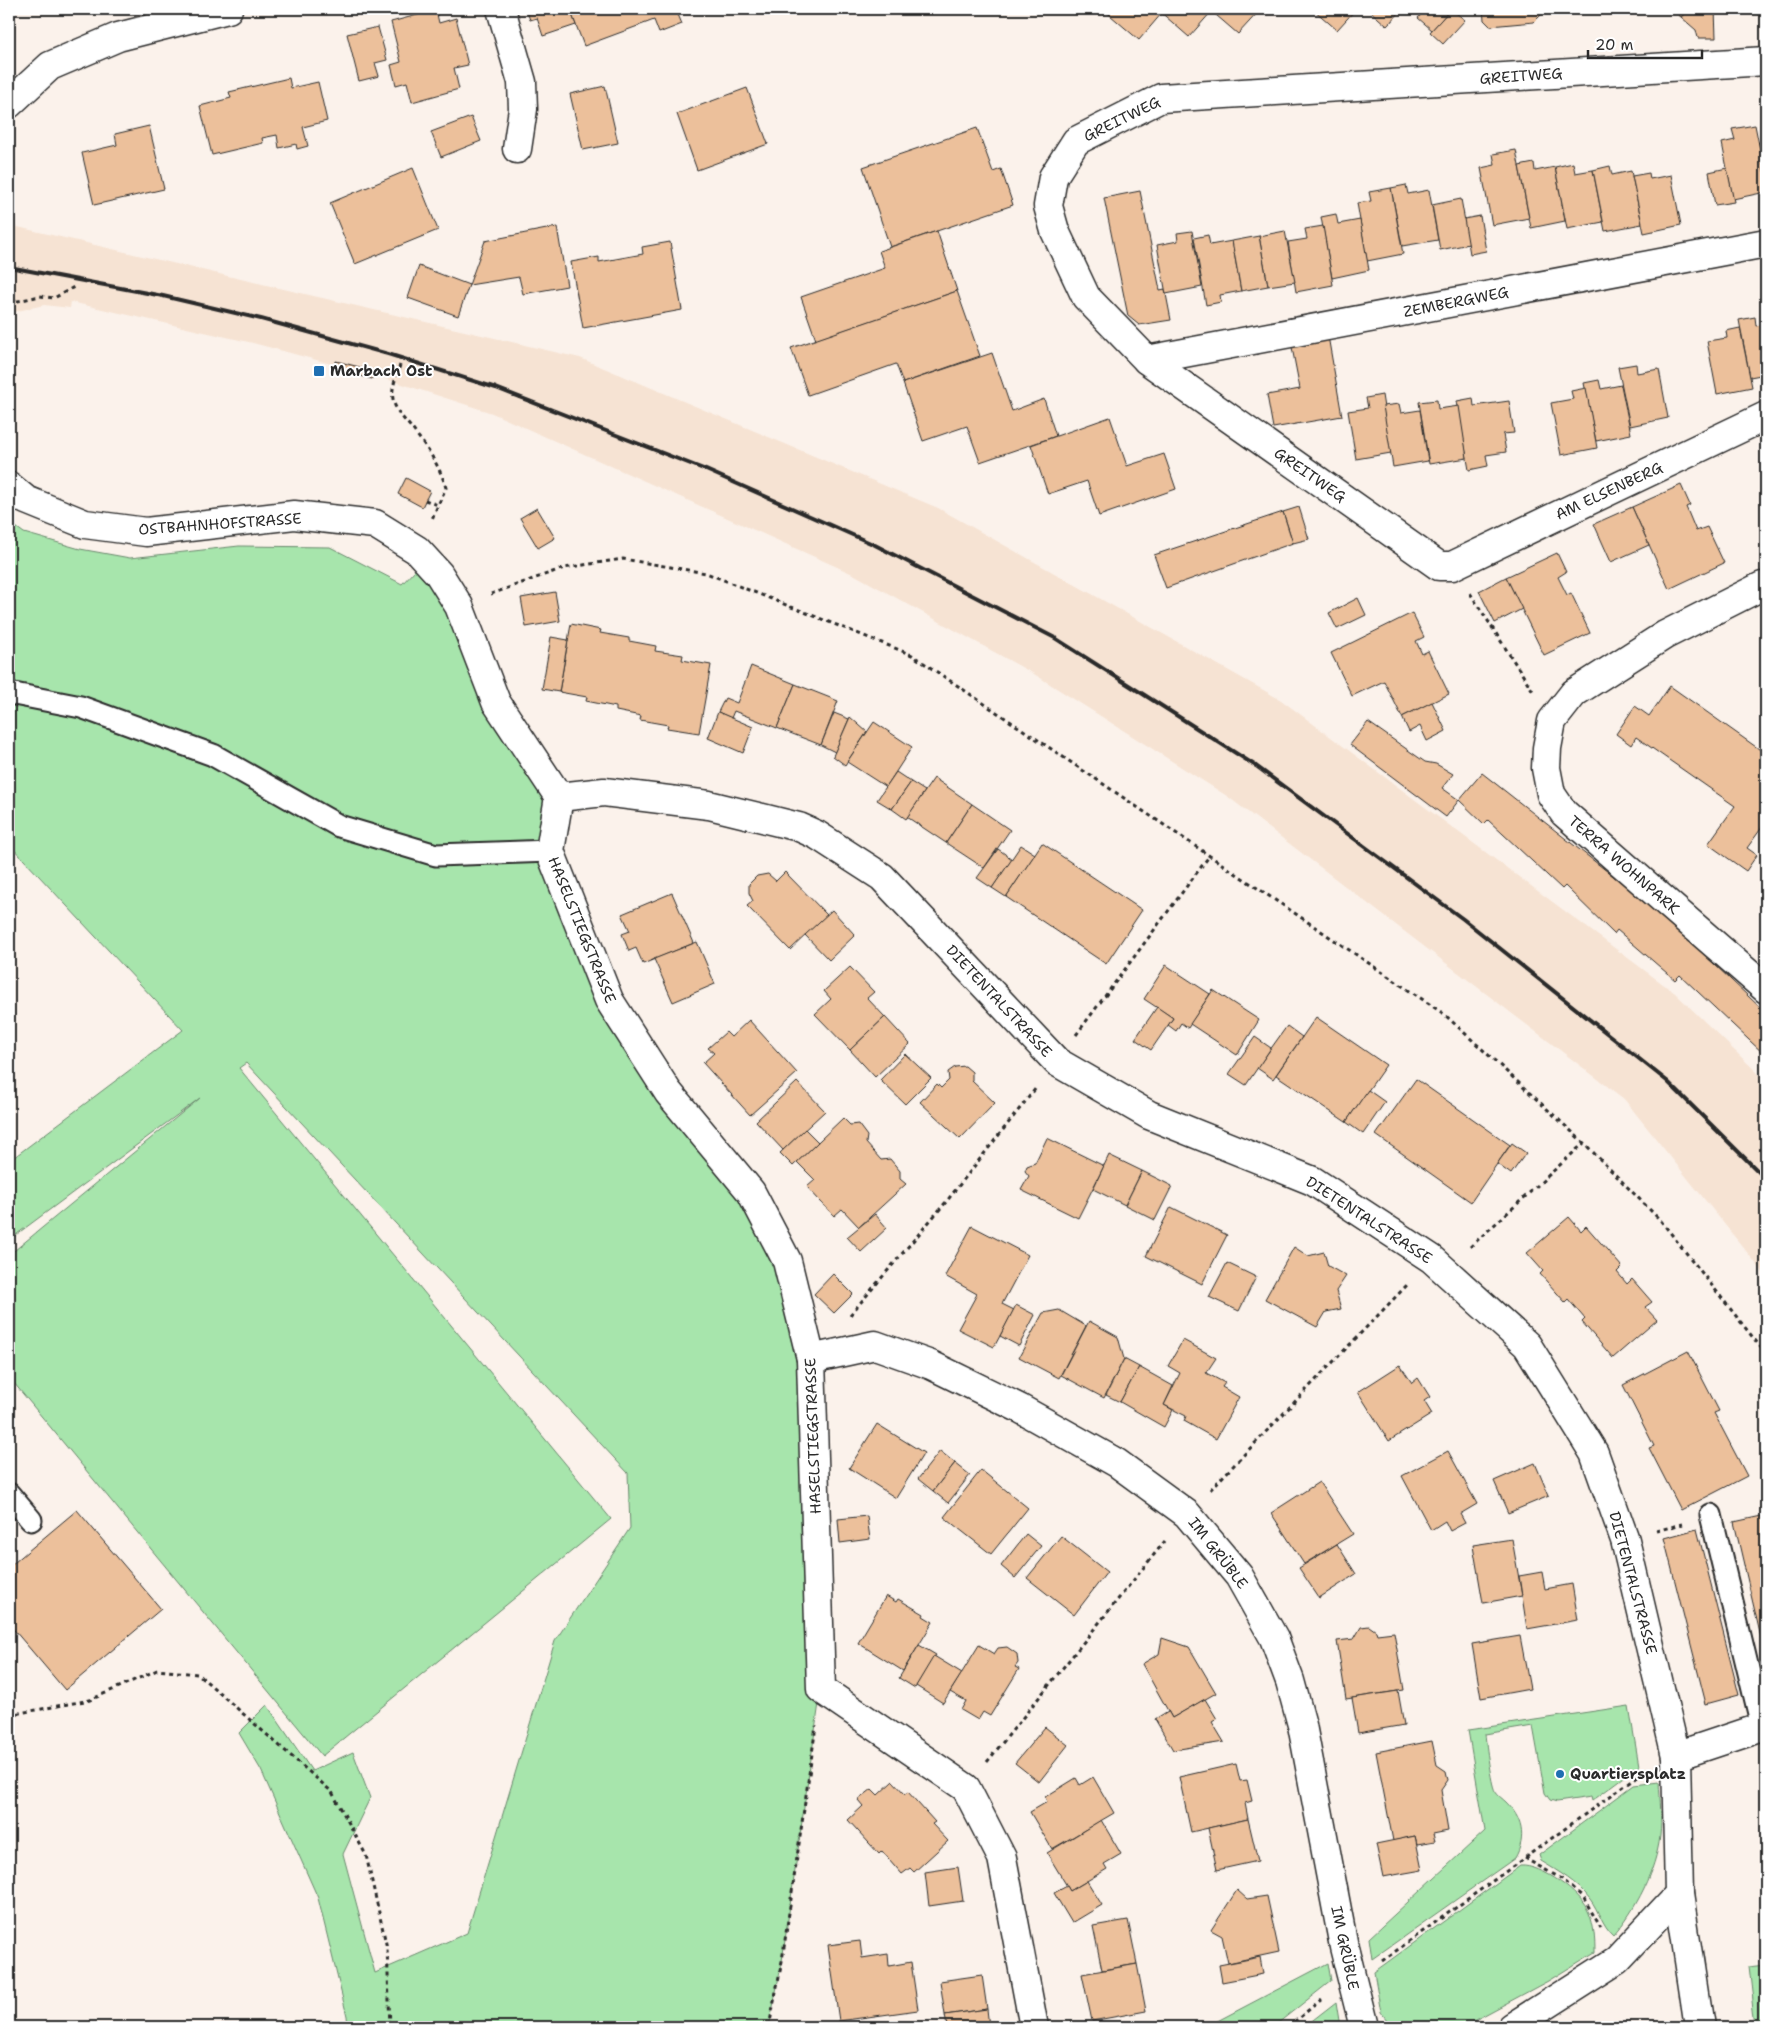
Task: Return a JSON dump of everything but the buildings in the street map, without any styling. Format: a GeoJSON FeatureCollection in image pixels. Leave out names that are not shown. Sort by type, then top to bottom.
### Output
{"type":"FeatureCollection","features":[{"type":"Feature","properties":{"kind":"street"},"geometry":{"type":"LineString","coordinates":[[9,104],[50,66],[118,36],[228,9]]}},
{"type":"Feature","properties":{"kind":"street"},"geometry":{"type":"LineString","coordinates":[[501,9],[522,82],[523,109],[517,150]]}},
{"type":"Feature","properties":{"kind":"street","name":"GREITWEG"},"geometry":{"type":"LineString","coordinates":[[1452,566],[1439,566],[1147,360],[1086,298],[1055,232],[1048,206],[1053,177],[1076,141],[1161,98],[1766,61]]}},
{"type":"Feature","properties":{"kind":"street","name":"ZEMBERGWEG"},"geometry":{"type":"LineString","coordinates":[[1147,360],[1766,243]]}},
{"type":"Feature","properties":{"kind":"street","name":"AM ELSENBERG"},"geometry":{"type":"LineString","coordinates":[[1452,566],[1766,416]]}},
{"type":"Feature","properties":{"kind":"street","name":"OSTBAHNHOFSTRASSE"},"geometry":{"type":"LineString","coordinates":[[9,486],[26,500],[85,524],[146,532],[294,516],[375,524],[417,550],[438,574],[459,606],[496,702],[559,797]]}},
{"type":"Feature","properties":{"kind":"street","name":"TERRA WOHNPARK"},"geometry":{"type":"LineString","coordinates":[[1762,586],[1665,635],[1574,693],[1552,721],[1547,748],[1546,768],[1551,794],[1564,813],[1766,989]]}},
{"type":"Feature","properties":{"kind":"street","name":"DIETENTALSTRASSE"},"geometry":{"type":"LineString","coordinates":[[559,797],[604,792],[709,805],[798,827],[817,835],[882,877],[1056,1062],[1149,1115],[1314,1181],[1432,1259],[1527,1345],[1594,1452],[1625,1540],[1676,1756],[1679,1894],[1699,2027]]}},
{"type":"Feature","properties":{"kind":"street","name":"HASELSTIEGSTRASSE"},"geometry":{"type":"LineString","coordinates":[[559,797],[550,851],[609,1000],[668,1092],[751,1192],[787,1261],[811,1359],[821,1689]]}},
{"type":"Feature","properties":{"kind":"street","name":"IM GRÜBLE"},"geometry":{"type":"LineString","coordinates":[[811,1359],[875,1345],[931,1365],[1019,1408],[1109,1458],[1187,1514],[1239,1576],[1274,1638],[1290,1682],[1302,1725],[1352,1984],[1364,2027]]}},
{"type":"Feature","properties":{"kind":"street"},"geometry":{"type":"LineString","coordinates":[[821,1689],[966,1788],[1002,1858],[1034,2027]]}},
{"type":"Feature","properties":{"kind":"street"},"geometry":{"type":"LineString","coordinates":[[1676,1756],[1764,1726]]}},
{"type":"Feature","properties":{"kind":"street"},"geometry":{"type":"LineString","coordinates":[[1512,2027],[1616,1960],[1679,1894]]}},
{"type":"Feature","properties":{"kind":"lane"},"geometry":{"type":"LineString","coordinates":[[9,692],[81,707],[213,755],[339,826],[436,855],[550,851]]}},
{"type":"Feature","properties":{"kind":"lane"},"geometry":{"type":"LineString","coordinates":[[9,1494],[31,1520]]}},
{"type":"Feature","properties":{"kind":"lane"},"geometry":{"type":"LineString","coordinates":[[1711,1515],[1764,1726]]}},
{"type":"Feature","properties":{"kind":"path"},"geometry":{"type":"LineString","coordinates":[[9,303],[40,296],[54,298],[74,287]]}},
{"type":"Feature","properties":{"kind":"path"},"geometry":{"type":"LineString","coordinates":[[400,365],[394,382],[393,398],[402,418],[416,433],[442,474],[446,488],[438,505]]}},
{"type":"Feature","properties":{"kind":"path"},"geometry":{"type":"LineString","coordinates":[[459,606],[564,568],[623,559],[706,573],[912,655],[1444,1014],[1584,1143],[1661,1220],[1766,1354]]}},
{"type":"Feature","properties":{"kind":"path"},"geometry":{"type":"LineString","coordinates":[[1452,566],[1552,721]]}},
{"type":"Feature","properties":{"kind":"path"},"geometry":{"type":"LineString","coordinates":[[811,1359],[946,1202],[1056,1062],[1210,855]]}},
{"type":"Feature","properties":{"kind":"path"},"geometry":{"type":"LineString","coordinates":[[1432,1259],[1468,1249],[1584,1143]]}},
{"type":"Feature","properties":{"kind":"path"},"geometry":{"type":"LineString","coordinates":[[1625,1540],[1711,1515]]}},
{"type":"Feature","properties":{"kind":"path"},"geometry":{"type":"LineString","coordinates":[[9,1715],[90,1700],[157,1670],[198,1674],[332,1792],[337,1800],[366,1854],[387,1948],[390,2027]]}},
{"type":"Feature","properties":{"kind":"path"},"geometry":{"type":"LineString","coordinates":[[769,2027],[782,1961],[821,1689]]}},
{"type":"Feature","properties":{"kind":"path"},"geometry":{"type":"LineString","coordinates":[[1288,2027],[1326,1996],[1352,1984],[1635,1776],[1676,1756]]}},
{"type":"Feature","properties":{"kind":"path"},"geometry":{"type":"LineString","coordinates":[[1524,1858],[1562,1879],[1583,1897],[1616,1960]]}},
{"type":"Feature","properties":{"kind":"shaded area"},"geometry":{"type":"Polygon","coordinates":[[[9,225],[580,358],[938,508],[1281,700],[1675,993],[1766,1081],[1766,1276],[1624,1099],[1227,796],[1034,674],[855,575],[492,413],[374,375],[372,379],[334,369],[335,365],[253,343],[71,302],[70,308],[44,305],[9,313],[9,225]]]}},
{"type":"Feature","properties":{"kind":"green space"},"geometry":{"type":"Polygon","coordinates":[[[9,522],[24,533],[80,549],[130,558],[239,546],[330,547],[402,584],[415,570],[459,606],[559,797],[550,851],[609,1000],[734,1171],[794,1287],[821,1689],[782,1961],[769,2027],[348,2027],[347,2016],[318,1898],[261,1770],[239,1733],[267,1705],[312,1771],[353,1752],[370,1798],[343,1854],[375,1973],[467,1933],[555,1641],[630,1528],[628,1473],[246,1063],[239,1068],[611,1519],[322,1756],[9,1377],[9,1255],[200,1098],[9,1240],[9,1161],[183,1030],[9,844],[9,522]]]}},
{"type":"Feature","properties":{"kind":"green space"},"geometry":{"type":"Polygon","coordinates":[[[1629,1706],[1639,1766],[1592,1801],[1591,1797],[1557,1802],[1550,1800],[1545,1793],[1533,1726],[1485,1734],[1493,1787],[1516,1815],[1521,1828],[1521,1843],[1515,1858],[1372,1959],[1369,1938],[1485,1831],[1468,1730],[1629,1706]]]}},
{"type":"Feature","properties":{"kind":"green space"},"geometry":{"type":"Polygon","coordinates":[[[1659,1782],[1661,1829],[1658,1849],[1644,1889],[1613,1936],[1606,1928],[1585,1893],[1567,1878],[1541,1861],[1539,1855],[1634,1785],[1659,1782]]]}},
{"type":"Feature","properties":{"kind":"green space"},"geometry":{"type":"Polygon","coordinates":[[[1520,1866],[1539,1870],[1559,1881],[1585,1905],[1591,1918],[1594,1932],[1595,1952],[1548,1981],[1462,2027],[1392,2027],[1381,2012],[1374,1972],[1520,1866]]]}},
{"type":"Feature","properties":{"kind":"green space"},"geometry":{"type":"Polygon","coordinates":[[[1328,1963],[1331,1981],[1273,2027],[1206,2027],[1328,1963]]]}},
{"type":"Feature","properties":{"kind":"green space"},"geometry":{"type":"Polygon","coordinates":[[[1766,1964],[1766,2027],[1756,2027],[1749,1966],[1766,1964]]]}},
{"type":"Feature","properties":{"kind":"green space"},"geometry":{"type":"Polygon","coordinates":[[[1336,2002],[1340,2027],[1304,2027],[1336,2002]]]}},
{"type":"Feature","properties":{"kind":"railway"},"geometry":{"type":"LineString","coordinates":[[9,267],[163,296],[261,319],[388,354],[496,388],[706,470],[875,545],[1055,638],[1256,766],[1463,919],[1667,1081],[1766,1179]]}},
{"type":"Feature","properties":{"kind":"place","name":"Marbach Ost"},"geometry":{"type":"Point","coordinates":[319,371]}},
{"type":"Feature","properties":{"kind":"place","name":"Quartiersplatz"},"geometry":{"type":"Point","coordinates":[1560,1774]}}]}
